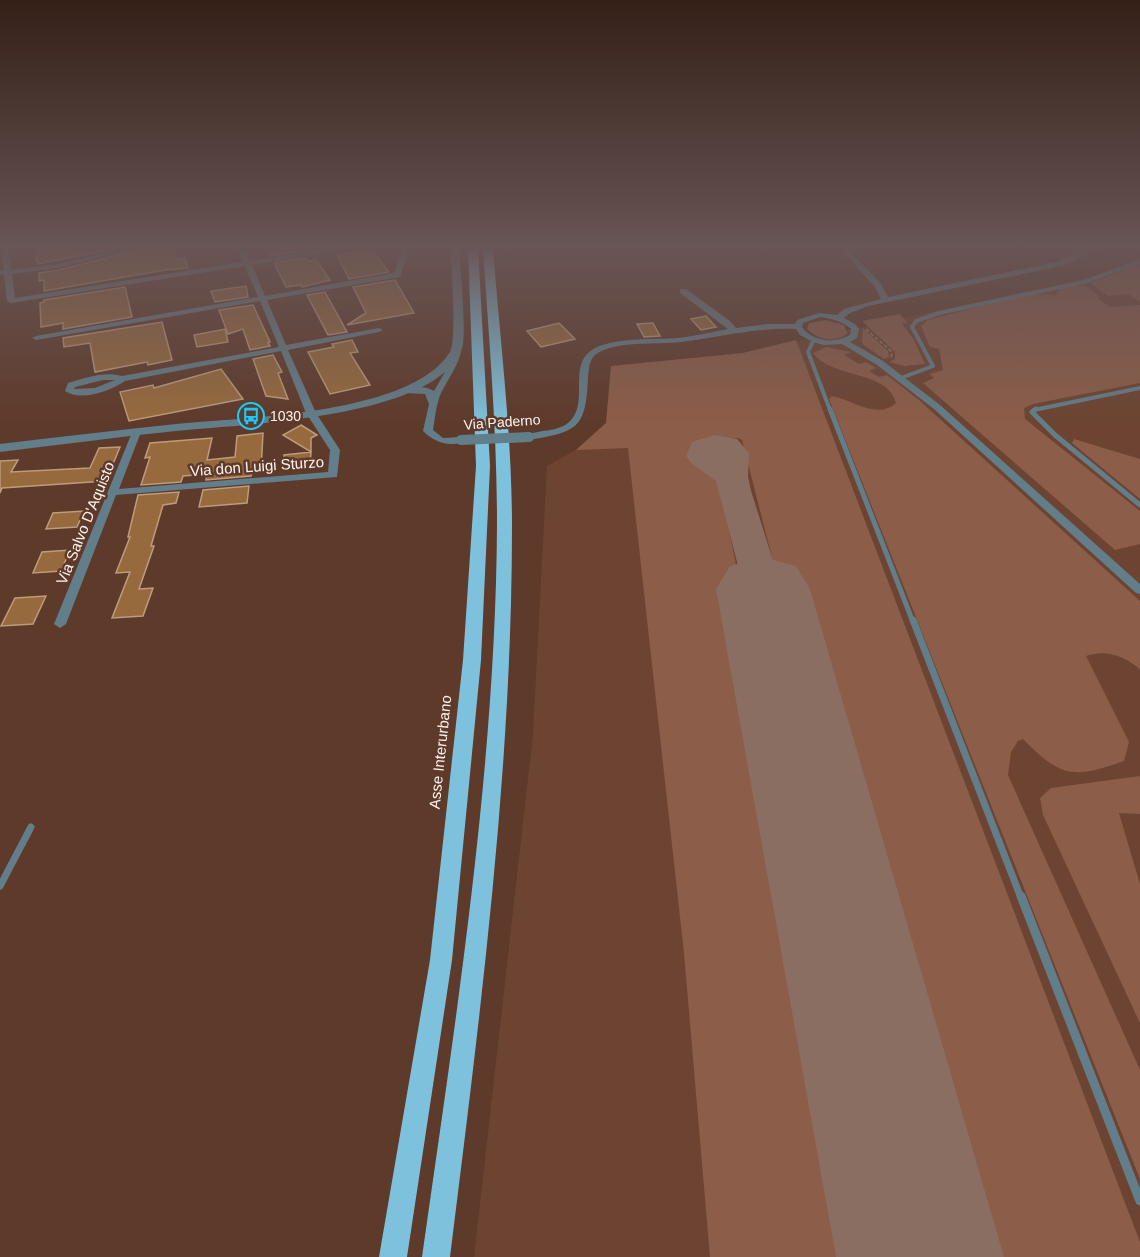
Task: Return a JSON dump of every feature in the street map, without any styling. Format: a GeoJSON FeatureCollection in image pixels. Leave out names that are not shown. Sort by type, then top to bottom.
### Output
{"type":"FeatureCollection","features":[{"type":"Feature","properties":{"kind":"highway","name":"Asse Interurbano"},"geometry":{"type":"LineString","coordinates":[[393,1257],[441,960],[472,660],[483,466],[476,307]]}},
{"type":"Feature","properties":{"kind":"highway"},"geometry":{"type":"LineString","coordinates":[[436,1257],[475,961],[498,715],[504,502],[492,307]]}},
{"type":"Feature","properties":{"kind":"street"},"geometry":{"type":"LineString","coordinates":[[36,338],[214,307]]}},
{"type":"Feature","properties":{"kind":"street"},"geometry":{"type":"LineString","coordinates":[[267,307],[311,413]]}},
{"type":"Feature","properties":{"kind":"street","name":"Via Paderno"},"geometry":{"type":"LineString","coordinates":[[0,448],[311,413],[427,386],[440,376],[458,346],[457,307]]}},
{"type":"Feature","properties":{"kind":"street"},"geometry":{"type":"LineString","coordinates":[[705,307],[734,331]]}},
{"type":"Feature","properties":{"kind":"street","name":"Via Paderno"},"geometry":{"type":"LineString","coordinates":[[440,376],[428,431],[441,441],[529,437],[558,433],[576,424],[583,408],[585,363],[591,354],[601,349],[762,327],[798,327],[800,322],[811,316],[839,318],[847,311],[858,307]]}},
{"type":"Feature","properties":{"kind":"street"},"geometry":{"type":"LineString","coordinates":[[798,327],[803,334],[828,342],[843,341],[854,336],[855,329],[850,323],[839,318]]}},
{"type":"Feature","properties":{"kind":"street"},"geometry":{"type":"LineString","coordinates":[[122,379],[115,376],[94,379],[71,385],[69,391],[75,393],[111,386],[122,379],[379,330]]}},
{"type":"Feature","properties":{"kind":"street"},"geometry":{"type":"LineString","coordinates":[[843,341],[880,363],[938,406],[1140,590]]}},
{"type":"Feature","properties":{"kind":"street","name":"Via Paderno"},"geometry":{"type":"LineString","coordinates":[[427,386],[433,403]]}},
{"type":"Feature","properties":{"kind":"street","name":"Via don Luigi Sturzo"},"geometry":{"type":"LineString","coordinates":[[114,492],[333,475],[335,450],[311,413]]}},
{"type":"Feature","properties":{"kind":"street","name":"Via Salvo D'Aquisto"},"geometry":{"type":"LineString","coordinates":[[60,624],[136,432]]}},
{"type":"Feature","properties":{"kind":"lane"},"geometry":{"type":"LineString","coordinates":[[901,378],[933,366],[912,327],[916,321],[968,307]]}},
{"type":"Feature","properties":{"kind":"lane"},"geometry":{"type":"LineString","coordinates":[[814,339],[808,352],[811,361],[1140,1201]]}},
{"type":"Feature","properties":{"kind":"lane"},"geometry":{"type":"LineString","coordinates":[[1140,388],[1038,408],[1032,412],[1054,435],[1140,505]]}},
{"type":"Feature","properties":{"kind":"lane"},"geometry":{"type":"LineString","coordinates":[[0,886],[31,827]]}},
{"type":"Feature","properties":{"kind":"path"},"geometry":{"type":"LineString","coordinates":[[858,322],[892,352],[892,358],[880,363]]}},
{"type":"Feature","properties":{"kind":"shaded area"},"geometry":{"type":"Polygon","coordinates":[[[956,307],[1140,307],[1140,1257],[474,1257],[533,734],[547,466],[576,450],[606,423],[611,366],[743,353],[956,307]]]}},
{"type":"Feature","properties":{"kind":"shaded area"},"geometry":{"type":"Polygon","coordinates":[[[979,307],[1140,307],[1140,383],[1033,404],[1024,408],[1025,419],[1140,511],[1140,544],[1115,550],[923,383],[934,378],[930,374],[943,370],[939,349],[930,347],[921,326],[928,320],[979,307]]]}},
{"type":"Feature","properties":{"kind":"shaded area"},"geometry":{"type":"Polygon","coordinates":[[[900,314],[907,322],[902,324],[914,340],[925,364],[905,366],[889,362],[895,359],[895,352],[862,321],[900,314]]]}},
{"type":"Feature","properties":{"kind":"shaded area"},"geometry":{"type":"Polygon","coordinates":[[[826,320],[844,325],[847,333],[838,338],[827,339],[816,336],[807,329],[809,323],[826,320]]]}},
{"type":"Feature","properties":{"kind":"shaded area"},"geometry":{"type":"Polygon","coordinates":[[[863,328],[888,351],[889,357],[884,359],[864,345],[862,342],[863,328]]]}},
{"type":"Feature","properties":{"kind":"shaded area"},"geometry":{"type":"Polygon","coordinates":[[[796,340],[1140,1242],[1140,1257],[951,1257],[742,440],[738,438],[703,441],[691,445],[687,456],[690,460],[717,474],[882,1257],[710,1257],[684,953],[628,448],[576,450],[606,423],[611,366],[743,353],[796,340]]]}},
{"type":"Feature","properties":{"kind":"shaded area"},"geometry":{"type":"Polygon","coordinates":[[[826,347],[851,352],[844,355],[859,364],[866,362],[876,368],[869,371],[879,377],[887,375],[919,400],[1140,601],[1140,669],[1114,655],[1101,653],[1086,656],[1129,742],[1124,761],[1092,771],[1069,771],[1058,768],[1023,739],[1018,741],[1011,752],[1008,775],[1140,1070],[1140,1179],[829,399],[832,396],[881,410],[896,403],[891,392],[882,385],[833,367],[813,353],[826,347]]]}},
{"type":"Feature","properties":{"kind":"shaded area"},"geometry":{"type":"Polygon","coordinates":[[[1074,439],[1140,459],[1140,499],[1072,443],[1074,439]]]}},
{"type":"Feature","properties":{"kind":"shaded area"},"geometry":{"type":"Polygon","coordinates":[[[1140,776],[1140,814],[1119,813],[1140,884],[1140,1023],[1043,815],[1040,798],[1051,788],[1140,776]]]}},
{"type":"Feature","properties":{"kind":"building"},"geometry":{"type":"Polygon","coordinates":[[[40,307],[130,307],[132,317],[63,329],[63,323],[41,327],[40,307]]]}},
{"type":"Feature","properties":{"kind":"building"},"geometry":{"type":"Polygon","coordinates":[[[254,307],[270,346],[250,350],[243,329],[228,334],[219,310],[254,307]]]}},
{"type":"Feature","properties":{"kind":"building"},"geometry":{"type":"Polygon","coordinates":[[[313,307],[333,307],[347,332],[328,335],[313,307]]]}},
{"type":"Feature","properties":{"kind":"building"},"geometry":{"type":"Polygon","coordinates":[[[363,307],[410,307],[414,313],[347,325],[366,313],[363,307]]]}},
{"type":"Feature","properties":{"kind":"building"},"geometry":{"type":"Polygon","coordinates":[[[706,316],[716,327],[701,330],[691,319],[706,316]]]}},
{"type":"Feature","properties":{"kind":"building"},"geometry":{"type":"Polygon","coordinates":[[[162,322],[172,360],[148,365],[147,362],[95,372],[90,343],[64,347],[63,338],[162,322]]]}},
{"type":"Feature","properties":{"kind":"building"},"geometry":{"type":"Polygon","coordinates":[[[559,323],[575,339],[541,347],[527,331],[559,323]]]}},
{"type":"Feature","properties":{"kind":"building"},"geometry":{"type":"Polygon","coordinates":[[[653,323],[660,336],[644,337],[637,324],[653,323]]]}},
{"type":"Feature","properties":{"kind":"building"},"geometry":{"type":"Polygon","coordinates":[[[225,329],[228,342],[197,347],[194,335],[225,329]]]}},
{"type":"Feature","properties":{"kind":"building"},"geometry":{"type":"Polygon","coordinates":[[[352,340],[358,352],[350,353],[370,385],[330,394],[308,352],[334,347],[332,344],[352,340]]]}},
{"type":"Feature","properties":{"kind":"building"},"geometry":{"type":"Polygon","coordinates":[[[273,355],[282,372],[278,373],[288,399],[266,396],[253,359],[273,355]]]}},
{"type":"Feature","properties":{"kind":"building"},"geometry":{"type":"Polygon","coordinates":[[[221,369],[243,399],[129,421],[120,392],[153,385],[154,388],[221,369]]]}},
{"type":"Feature","properties":{"kind":"building"},"geometry":{"type":"Polygon","coordinates":[[[301,425],[317,435],[311,438],[311,452],[283,435],[301,425]]]}},
{"type":"Feature","properties":{"kind":"building"},"geometry":{"type":"Polygon","coordinates":[[[263,433],[261,471],[252,472],[251,476],[206,480],[207,474],[183,476],[181,482],[141,485],[150,457],[145,458],[150,443],[212,438],[207,460],[235,457],[237,436],[263,433]]]}},
{"type":"Feature","properties":{"kind":"building"},"geometry":{"type":"Polygon","coordinates":[[[120,447],[106,481],[2,488],[0,493],[0,461],[18,460],[11,472],[90,468],[99,448],[120,447]]]}},
{"type":"Feature","properties":{"kind":"building"},"geometry":{"type":"Polygon","coordinates":[[[311,452],[310,466],[283,469],[284,455],[311,452]]]}},
{"type":"Feature","properties":{"kind":"building"},"geometry":{"type":"Polygon","coordinates":[[[249,486],[247,503],[199,507],[203,490],[249,486]]]}},
{"type":"Feature","properties":{"kind":"building"},"geometry":{"type":"Polygon","coordinates":[[[179,492],[176,503],[163,505],[151,546],[154,546],[139,589],[153,588],[143,616],[112,618],[130,572],[116,573],[130,537],[128,537],[138,495],[179,492]]]}},
{"type":"Feature","properties":{"kind":"building"},"geometry":{"type":"Polygon","coordinates":[[[84,511],[77,527],[46,529],[53,513],[84,511]]]}},
{"type":"Feature","properties":{"kind":"building"},"geometry":{"type":"Polygon","coordinates":[[[70,550],[61,571],[33,573],[42,552],[70,550]]]}},
{"type":"Feature","properties":{"kind":"building"},"geometry":{"type":"Polygon","coordinates":[[[46,596],[33,624],[1,626],[15,598],[46,596]]]}},
{"type":"Feature","properties":{"kind":"taxiway"},"geometry":{"type":"LineString","coordinates":[[718,444],[729,447],[734,456],[732,477],[702,456],[703,449],[718,444]]}},
{"type":"Feature","properties":{"kind":"taxiway"},"geometry":{"type":"LineString","coordinates":[[732,477],[763,589]]}},
{"type":"Feature","properties":{"kind":"runway"},"geometry":{"type":"LineString","coordinates":[[763,589],[920,1257]]}},
{"type":"Feature","properties":{"kind":"place","name":"1030"},"geometry":{"type":"Point","coordinates":[251,416]}}]}
